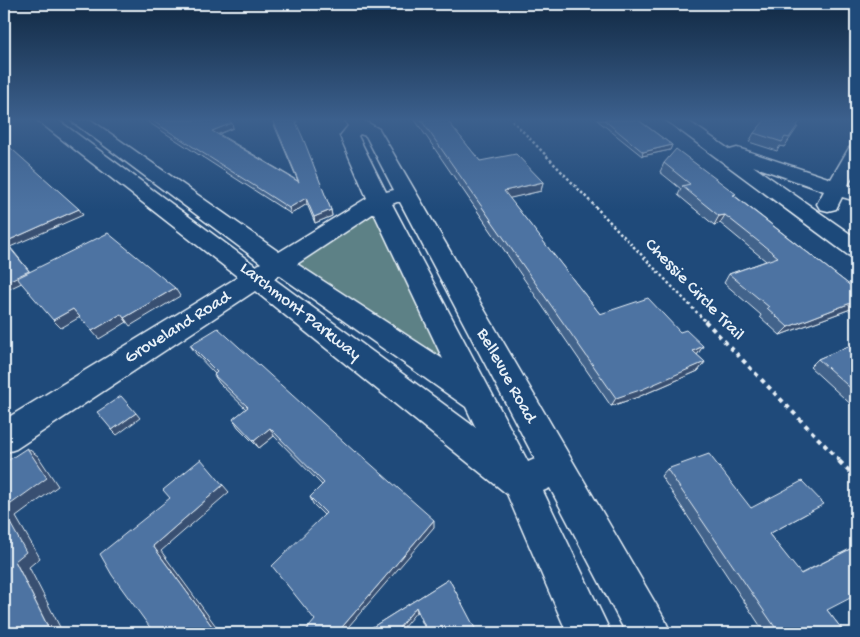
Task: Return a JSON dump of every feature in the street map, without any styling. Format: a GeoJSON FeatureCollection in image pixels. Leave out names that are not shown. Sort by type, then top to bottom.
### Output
{"type":"FeatureCollection","features":[{"type":"Feature","properties":{"kind":"street","name":"Larchmont Parkway"},"geometry":{"type":"LineString","coordinates":[[85,150],[257,279],[520,482]]}},
{"type":"Feature","properties":{"kind":"street","name":"Larchmont Parkway"},"geometry":{"type":"LineString","coordinates":[[120,150],[280,264],[478,398]]}},
{"type":"Feature","properties":{"kind":"street","name":"Bellevue Road"},"geometry":{"type":"LineString","coordinates":[[359,150],[393,197],[512,386],[649,633]]}},
{"type":"Feature","properties":{"kind":"street"},"geometry":{"type":"LineString","coordinates":[[717,150],[856,249]]}},
{"type":"Feature","properties":{"kind":"street"},"geometry":{"type":"LineString","coordinates":[[727,150],[847,191]]}},
{"type":"Feature","properties":{"kind":"street"},"geometry":{"type":"LineString","coordinates":[[818,221],[847,191],[856,152]]}},
{"type":"Feature","properties":{"kind":"street","name":"Groveland Road"},"geometry":{"type":"LineString","coordinates":[[4,438],[280,264],[393,197]]}},
{"type":"Feature","properties":{"kind":"street","name":"Bellevue Road"},"geometry":{"type":"LineString","coordinates":[[393,197],[478,398],[520,482],[589,633]]}},
{"type":"Feature","properties":{"kind":"street"},"geometry":{"type":"LineString","coordinates":[[478,398],[512,386]]}},
{"type":"Feature","properties":{"kind":"street"},"geometry":{"type":"LineString","coordinates":[[520,482],[558,468]]}},
{"type":"Feature","properties":{"kind":"path","name":"Chessie Circle Trail"},"geometry":{"type":"LineString","coordinates":[[541,150],[856,478]]}},
{"type":"Feature","properties":{"kind":"green space"},"geometry":{"type":"Polygon","coordinates":[[[376,205],[442,356],[432,357],[289,264],[376,205]]]}},
{"type":"Feature","properties":{"kind":"building"},"geometry":{"type":"Polygon","coordinates":[[[4,150],[13,150],[79,209],[5,242],[29,271],[4,283],[4,150]]]}},
{"type":"Feature","properties":{"kind":"building"},"geometry":{"type":"Polygon","coordinates":[[[198,150],[244,150],[299,182],[285,150],[308,150],[331,210],[314,217],[306,198],[289,208],[198,150]]]}},
{"type":"Feature","properties":{"kind":"building"},"geometry":{"type":"Polygon","coordinates":[[[442,150],[471,150],[480,161],[516,154],[543,182],[504,191],[600,314],[648,298],[680,332],[686,330],[703,346],[693,351],[705,362],[643,389],[616,398],[442,150]]]}},
{"type":"Feature","properties":{"kind":"building"},"geometry":{"type":"Polygon","coordinates":[[[677,150],[736,194],[733,195],[856,290],[856,301],[788,327],[767,308],[769,307],[729,274],[778,257],[725,215],[719,216],[682,186],[690,184],[664,163],[677,150]]]}},
{"type":"Feature","properties":{"kind":"building"},"geometry":{"type":"Polygon","coordinates":[[[108,233],[175,288],[124,318],[121,314],[92,331],[73,309],[53,320],[17,278],[108,233]]]}},
{"type":"Feature","properties":{"kind":"building"},"geometry":{"type":"Polygon","coordinates":[[[218,328],[355,452],[434,520],[337,633],[304,633],[315,620],[272,566],[326,513],[310,497],[324,483],[270,428],[254,441],[233,419],[248,407],[214,375],[217,372],[190,345],[218,328]]]}},
{"type":"Feature","properties":{"kind":"building"},"geometry":{"type":"Polygon","coordinates":[[[856,343],[856,393],[818,359],[856,343]]]}},
{"type":"Feature","properties":{"kind":"building"},"geometry":{"type":"Polygon","coordinates":[[[121,396],[136,413],[112,430],[97,412],[121,396]]]}},
{"type":"Feature","properties":{"kind":"building"},"geometry":{"type":"Polygon","coordinates":[[[27,448],[47,478],[4,509],[4,463],[27,448]]]}},
{"type":"Feature","properties":{"kind":"building"},"geometry":{"type":"Polygon","coordinates":[[[709,454],[751,508],[802,481],[824,504],[769,534],[801,574],[856,546],[856,595],[827,610],[845,633],[779,633],[667,469],[709,454]]]}},
{"type":"Feature","properties":{"kind":"building"},"geometry":{"type":"Polygon","coordinates":[[[201,459],[223,485],[153,546],[217,633],[154,633],[112,575],[100,554],[170,498],[163,490],[201,459]]]}},
{"type":"Feature","properties":{"kind":"building"},"geometry":{"type":"Polygon","coordinates":[[[4,512],[26,552],[15,561],[51,633],[4,633],[4,512]]]}},
{"type":"Feature","properties":{"kind":"building"},"geometry":{"type":"Polygon","coordinates":[[[449,579],[477,632],[428,633],[416,607],[395,633],[363,633],[449,579]]]}}]}
